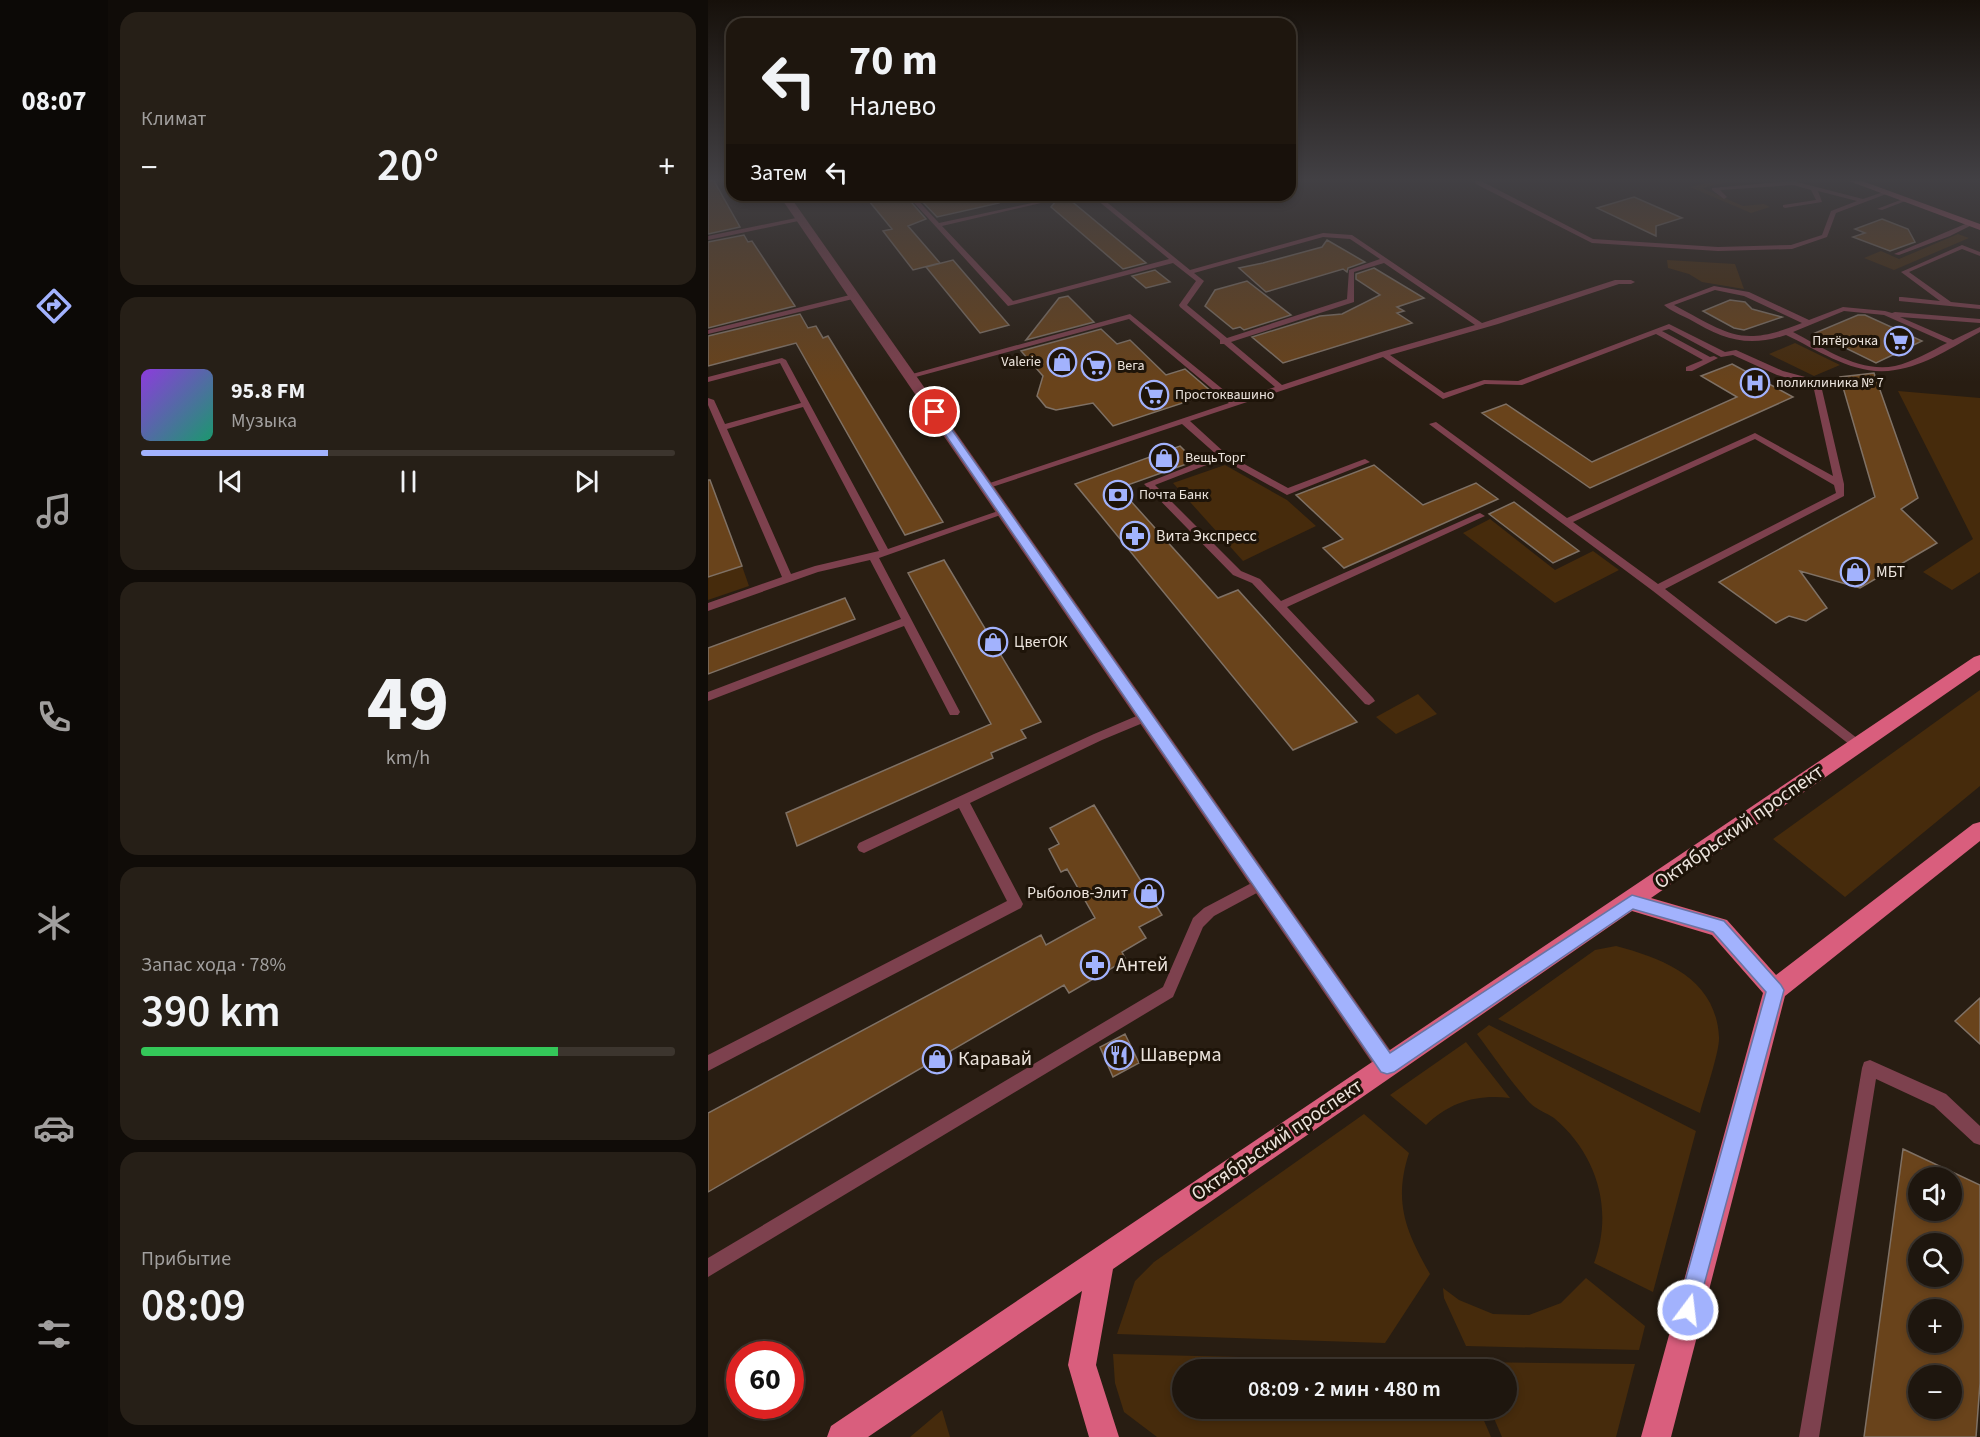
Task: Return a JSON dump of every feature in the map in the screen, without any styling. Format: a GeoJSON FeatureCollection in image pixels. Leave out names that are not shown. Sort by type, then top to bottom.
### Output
{"type":"FeatureCollection","features":[{"type":"Feature","properties":{"kind":"main road","name":"Октябрьский проспект"},"geometry":{"type":"LineString","coordinates":[[842,1437],[1387,1065],[1632,902],[1980,661]]}},
{"type":"Feature","properties":{"kind":"main road"},"geometry":{"type":"LineString","coordinates":[[1656,1437],[1775,990],[1980,830]]}},
{"type":"Feature","properties":{"kind":"main road"},"geometry":{"type":"LineString","coordinates":[[1632,902],[1719,927],[1775,990]]}},
{"type":"Feature","properties":{"kind":"main road"},"geometry":{"type":"LineString","coordinates":[[1101,1261],[1082,1365],[1104,1437]]}},
{"type":"Feature","properties":{"kind":"street"},"geometry":{"type":"LineString","coordinates":[[821,248],[1387,1065]]}},
{"type":"Feature","properties":{"kind":"lane"},"geometry":{"type":"LineString","coordinates":[[959,248],[1011,304],[1175,260]]}},
{"type":"Feature","properties":{"kind":"lane"},"geometry":{"type":"LineString","coordinates":[[1160,248],[1200,281],[1183,305],[1223,342],[1281,388]]}},
{"type":"Feature","properties":{"kind":"lane"},"geometry":{"type":"LineString","coordinates":[[1190,272],[1276,248]]}},
{"type":"Feature","properties":{"kind":"lane"},"geometry":{"type":"LineString","coordinates":[[1367,248],[1481,326]]}},
{"type":"Feature","properties":{"kind":"lane"},"geometry":{"type":"LineString","coordinates":[[1703,248],[1788,248]]}},
{"type":"Feature","properties":{"kind":"lane"},"geometry":{"type":"LineString","coordinates":[[1897,254],[1913,248]]}},
{"type":"Feature","properties":{"kind":"lane"},"geometry":{"type":"LineString","coordinates":[[1949,304],[1904,272],[1960,248]]}},
{"type":"Feature","properties":{"kind":"lane"},"geometry":{"type":"LineString","coordinates":[[1965,248],[1980,254]]}},
{"type":"Feature","properties":{"kind":"lane"},"geometry":{"type":"LineString","coordinates":[[1223,342],[1352,300],[1351,271],[1385,261]]}},
{"type":"Feature","properties":{"kind":"lane"},"geometry":{"type":"LineString","coordinates":[[986,486],[1384,354],[1618,282],[1631,282]]}},
{"type":"Feature","properties":{"kind":"lane"},"geometry":{"type":"LineString","coordinates":[[1808,323],[1746,294],[1714,288],[1668,305],[1738,339],[1766,340],[1843,309],[1980,321]]}},
{"type":"Feature","properties":{"kind":"lane"},"geometry":{"type":"LineString","coordinates":[[708,332],[854,296]]}},
{"type":"Feature","properties":{"kind":"lane"},"geometry":{"type":"LineString","coordinates":[[1902,299],[1980,307]]}},
{"type":"Feature","properties":{"kind":"lane"},"geometry":{"type":"LineString","coordinates":[[1885,313],[1952,342]]}},
{"type":"Feature","properties":{"kind":"lane"},"geometry":{"type":"LineString","coordinates":[[909,376],[1130,316],[1234,403]]}},
{"type":"Feature","properties":{"kind":"lane"},"geometry":{"type":"LineString","coordinates":[[1384,354],[1443,396],[1484,382],[1519,382],[1669,326],[1724,355]]}},
{"type":"Feature","properties":{"kind":"lane"},"geometry":{"type":"LineString","coordinates":[[1787,332],[1852,363],[1877,369],[1899,368],[1980,329]]}},
{"type":"Feature","properties":{"kind":"lane"},"geometry":{"type":"LineString","coordinates":[[1656,331],[1709,360]]}},
{"type":"Feature","properties":{"kind":"lane"},"geometry":{"type":"LineString","coordinates":[[1657,589],[1841,494],[1817,383],[1780,373],[1733,352],[1689,369]]}},
{"type":"Feature","properties":{"kind":"lane"},"geometry":{"type":"LineString","coordinates":[[708,380],[782,360],[879,554],[907,621],[954,712]]}},
{"type":"Feature","properties":{"kind":"lane"},"geometry":{"type":"LineString","coordinates":[[710,400],[788,578]]}},
{"type":"Feature","properties":{"kind":"lane"},"geometry":{"type":"LineString","coordinates":[[722,428],[806,404]]}},
{"type":"Feature","properties":{"kind":"lane"},"geometry":{"type":"LineString","coordinates":[[1184,420],[1223,456],[1287,492],[1365,462]]}},
{"type":"Feature","properties":{"kind":"lane"},"geometry":{"type":"LineString","coordinates":[[1433,424],[1657,589],[1858,745]]}},
{"type":"Feature","properties":{"kind":"lane"},"geometry":{"type":"LineString","coordinates":[[1566,522],[1755,436],[1839,484]]}},
{"type":"Feature","properties":{"kind":"lane"},"geometry":{"type":"LineString","coordinates":[[1223,456],[1149,484],[1237,573],[1256,581],[1369,700]]}},
{"type":"Feature","properties":{"kind":"lane"},"geometry":{"type":"LineString","coordinates":[[708,607],[815,569],[879,554],[1004,512]]}},
{"type":"Feature","properties":{"kind":"lane"},"geometry":{"type":"LineString","coordinates":[[1280,606],[1480,516]]}},
{"type":"Feature","properties":{"kind":"lane"},"geometry":{"type":"LineString","coordinates":[[708,697],[907,621]]}},
{"type":"Feature","properties":{"kind":"lane"},"geometry":{"type":"LineString","coordinates":[[864,848],[1098,737],[1146,717]]}},
{"type":"Feature","properties":{"kind":"lane"},"geometry":{"type":"LineString","coordinates":[[708,1063],[1016,904],[962,801]]}},
{"type":"Feature","properties":{"kind":"lane"},"geometry":{"type":"LineString","coordinates":[[708,1268],[1168,992],[1198,923],[1209,912],[1261,884]]}},
{"type":"Feature","properties":{"kind":"lane"},"geometry":{"type":"LineString","coordinates":[[1809,1437],[1870,1068],[1940,1100],[1980,1137]]}},
{"type":"Feature","properties":{"kind":"shaded area"},"geometry":{"type":"Polygon","coordinates":[[[1925,248],[1945,248],[1894,270],[1864,258],[1881,251],[1899,259],[1925,248]]]}},
{"type":"Feature","properties":{"kind":"shaded area"},"geometry":{"type":"Polygon","coordinates":[[[1667,260],[1735,264],[1744,289],[1702,282],[1689,274],[1668,268],[1667,260]]]}},
{"type":"Feature","properties":{"kind":"shaded area"},"geometry":{"type":"Polygon","coordinates":[[[1795,343],[1840,365],[1814,376],[1769,354],[1795,343]]]}},
{"type":"Feature","properties":{"kind":"shaded area"},"geometry":{"type":"Polygon","coordinates":[[[1898,391],[1980,398],[1980,572],[1952,590],[1923,572],[1973,539],[1898,391]]]}},
{"type":"Feature","properties":{"kind":"shaded area"},"geometry":{"type":"Polygon","coordinates":[[[1225,465],[1287,500],[1316,526],[1243,561],[1173,483],[1225,465]]]}},
{"type":"Feature","properties":{"kind":"shaded area"},"geometry":{"type":"Polygon","coordinates":[[[1490,519],[1555,570],[1593,551],[1619,570],[1555,603],[1463,533],[1490,519]]]}},
{"type":"Feature","properties":{"kind":"shaded area"},"geometry":{"type":"Polygon","coordinates":[[[742,566],[749,586],[708,600],[708,577],[742,566]]]}},
{"type":"Feature","properties":{"kind":"shaded area"},"geometry":{"type":"Polygon","coordinates":[[[1980,690],[1980,786],[1845,897],[1773,839],[1980,690]]]}},
{"type":"Feature","properties":{"kind":"shaded area"},"geometry":{"type":"Polygon","coordinates":[[[1418,694],[1437,714],[1396,734],[1376,717],[1418,694]]]}},
{"type":"Feature","properties":{"kind":"shaded area"},"geometry":{"type":"Polygon","coordinates":[[[1616,946],[1669,965],[1698,986],[1709,1000],[1716,1017],[1719,1044],[1700,1113],[1498,1019],[1595,950],[1616,946]]]}},
{"type":"Feature","properties":{"kind":"shaded area"},"geometry":{"type":"Polygon","coordinates":[[[1489,1025],[1696,1131],[1653,1292],[1594,1263],[1600,1243],[1602,1223],[1598,1184],[1591,1166],[1569,1132],[1554,1118],[1530,1103],[1477,1034],[1489,1025]]]}},
{"type":"Feature","properties":{"kind":"shaded area"},"geometry":{"type":"Polygon","coordinates":[[[1466,1042],[1510,1098],[1486,1097],[1465,1101],[1454,1105],[1426,1125],[1390,1095],[1466,1042]]]}},
{"type":"Feature","properties":{"kind":"shaded area"},"geometry":{"type":"Polygon","coordinates":[[[1364,1114],[1409,1153],[1402,1187],[1404,1216],[1414,1244],[1430,1274],[1385,1343],[1117,1334],[1135,1281],[1154,1262],[1364,1114]]]}},
{"type":"Feature","properties":{"kind":"shaded area"},"geometry":{"type":"Polygon","coordinates":[[[1586,1278],[1645,1326],[1639,1350],[1466,1346],[1444,1298],[1443,1288],[1459,1300],[1493,1314],[1529,1315],[1561,1303],[1586,1278]]]}},
{"type":"Feature","properties":{"kind":"shaded area"},"geometry":{"type":"Polygon","coordinates":[[[1113,1354],[1329,1359],[1172,1359],[1172,1419],[1483,1419],[1491,1437],[1157,1437],[1124,1412],[1115,1383],[1113,1354]]]}},
{"type":"Feature","properties":{"kind":"shaded area"},"geometry":{"type":"Polygon","coordinates":[[[1517,1363],[1635,1364],[1616,1437],[1502,1437],[1494,1419],[1517,1419],[1517,1363]]]}},
{"type":"Feature","properties":{"kind":"shaded area"},"geometry":{"type":"Polygon","coordinates":[[[942,1410],[950,1437],[910,1437],[942,1410]]]}},
{"type":"Feature","properties":{"kind":"building"},"geometry":{"type":"Polygon","coordinates":[[[708,248],[757,248],[795,306],[708,328],[708,248]]]}},
{"type":"Feature","properties":{"kind":"building"},"geometry":{"type":"Polygon","coordinates":[[[896,248],[927,248],[940,263],[913,270],[896,248]]]}},
{"type":"Feature","properties":{"kind":"building"},"geometry":{"type":"Polygon","coordinates":[[[1099,248],[1128,248],[1146,263],[1123,269],[1099,248]]]}},
{"type":"Feature","properties":{"kind":"building"},"geometry":{"type":"Polygon","coordinates":[[[1318,248],[1341,248],[1365,262],[1348,268],[1347,272],[1343,269],[1266,292],[1239,268],[1318,248]]]}},
{"type":"Feature","properties":{"kind":"building"},"geometry":{"type":"Polygon","coordinates":[[[1882,248],[1898,248],[1890,251],[1882,248]]]}},
{"type":"Feature","properties":{"kind":"building"},"geometry":{"type":"Polygon","coordinates":[[[953,260],[1009,325],[980,333],[926,267],[953,260]]]}},
{"type":"Feature","properties":{"kind":"building"},"geometry":{"type":"Polygon","coordinates":[[[1374,268],[1424,298],[1397,307],[1404,311],[1397,313],[1412,323],[1283,363],[1252,337],[1320,316],[1342,314],[1380,295],[1356,279],[1356,274],[1374,268]]]}},
{"type":"Feature","properties":{"kind":"building"},"geometry":{"type":"Polygon","coordinates":[[[1155,270],[1170,282],[1146,288],[1132,276],[1155,270]]]}},
{"type":"Feature","properties":{"kind":"building"},"geometry":{"type":"Polygon","coordinates":[[[1247,281],[1291,315],[1244,330],[1240,327],[1233,329],[1205,306],[1215,290],[1247,281]]]}},
{"type":"Feature","properties":{"kind":"building"},"geometry":{"type":"Polygon","coordinates":[[[1068,296],[1094,322],[1026,340],[1059,298],[1068,296]]]}},
{"type":"Feature","properties":{"kind":"building"},"geometry":{"type":"Polygon","coordinates":[[[1730,300],[1745,302],[1752,309],[1782,317],[1744,330],[1734,328],[1703,311],[1730,300]]]}},
{"type":"Feature","properties":{"kind":"building"},"geometry":{"type":"Polygon","coordinates":[[[800,314],[808,328],[816,326],[823,338],[828,336],[943,522],[905,535],[796,343],[708,366],[708,336],[800,314]]]}},
{"type":"Feature","properties":{"kind":"building"},"geometry":{"type":"Polygon","coordinates":[[[1858,315],[1865,315],[1922,341],[1876,363],[1815,333],[1858,315]]]}},
{"type":"Feature","properties":{"kind":"building","name":"Вега"},"geometry":{"type":"Polygon","coordinates":[[[1101,329],[1117,344],[1130,340],[1166,375],[1185,369],[1213,393],[1113,426],[1093,403],[1056,410],[1046,407],[1037,396],[1043,376],[1021,351],[1101,329]]]}},
{"type":"Feature","properties":{"kind":"building"},"geometry":{"type":"Polygon","coordinates":[[[1732,364],[1793,397],[1590,488],[1482,413],[1506,404],[1592,462],[1737,397],[1701,376],[1732,364]]]}},
{"type":"Feature","properties":{"kind":"building"},"geometry":{"type":"Polygon","coordinates":[[[1874,373],[1918,498],[1901,509],[1937,543],[1860,588],[1800,571],[1827,608],[1806,621],[1789,616],[1776,623],[1719,582],[1875,497],[1840,377],[1874,373]]]}},
{"type":"Feature","properties":{"kind":"building"},"geometry":{"type":"Polygon","coordinates":[[[1180,446],[1195,461],[1119,488],[1218,598],[1238,590],[1357,722],[1293,750],[1075,484],[1180,446]]]}},
{"type":"Feature","properties":{"kind":"building"},"geometry":{"type":"Polygon","coordinates":[[[1374,465],[1423,505],[1476,483],[1498,499],[1344,568],[1323,548],[1343,539],[1296,495],[1374,465]]]}},
{"type":"Feature","properties":{"kind":"building"},"geometry":{"type":"Polygon","coordinates":[[[708,480],[710,480],[742,566],[708,577],[708,480]]]}},
{"type":"Feature","properties":{"kind":"building"},"geometry":{"type":"Polygon","coordinates":[[[1514,502],[1579,551],[1553,563],[1489,514],[1514,502]]]}},
{"type":"Feature","properties":{"kind":"building"},"geometry":{"type":"Polygon","coordinates":[[[944,560],[1041,722],[1021,730],[1026,738],[991,753],[993,758],[797,846],[786,813],[991,724],[908,573],[944,560]]]}},
{"type":"Feature","properties":{"kind":"building"},"geometry":{"type":"Polygon","coordinates":[[[845,598],[855,619],[708,674],[708,648],[845,598]]]}},
{"type":"Feature","properties":{"kind":"building"},"geometry":{"type":"Polygon","coordinates":[[[1094,805],[1162,915],[1139,927],[1146,938],[1122,952],[1126,960],[1069,993],[1064,985],[708,1192],[708,1113],[1041,935],[1046,945],[1095,918],[1067,869],[1061,872],[1049,849],[1059,844],[1050,828],[1094,805]]]}},
{"type":"Feature","properties":{"kind":"building"},"geometry":{"type":"Polygon","coordinates":[[[1980,998],[1980,1044],[1955,1021],[1980,998]]]}},
{"type":"Feature","properties":{"kind":"building","name":"Шаверма"},"geometry":{"type":"Polygon","coordinates":[[[1125,1034],[1139,1063],[1113,1077],[1100,1047],[1125,1034]]]}},
{"type":"Feature","properties":{"kind":"building"},"geometry":{"type":"Polygon","coordinates":[[[1903,1149],[1942,1167],[1908,1167],[1908,1221],[1962,1221],[1962,1177],[1980,1185],[1980,1383],[1976,1437],[1864,1437],[1903,1149]]]}},
{"type":"Feature","properties":{"kind":"place","name":"Пятёрочка"},"geometry":{"type":"Point","coordinates":[1899,341]}},
{"type":"Feature","properties":{"kind":"place","name":"Valerie"},"geometry":{"type":"Point","coordinates":[1062,362]}},
{"type":"Feature","properties":{"kind":"place","name":"Вега"},"geometry":{"type":"Point","coordinates":[1096,366]}},
{"type":"Feature","properties":{"kind":"place","name":"поликлиника № 7"},"geometry":{"type":"Point","coordinates":[1755,383]}},
{"type":"Feature","properties":{"kind":"place","name":"Простоквашино"},"geometry":{"type":"Point","coordinates":[1154,395]}},
{"type":"Feature","properties":{"kind":"place","name":"ВещьТорг"},"geometry":{"type":"Point","coordinates":[1164,458]}},
{"type":"Feature","properties":{"kind":"place","name":"Почта Банк"},"geometry":{"type":"Point","coordinates":[1118,495]}},
{"type":"Feature","properties":{"kind":"place","name":"Вита Экспресс"},"geometry":{"type":"Point","coordinates":[1135,536]}},
{"type":"Feature","properties":{"kind":"place","name":"МБТ"},"geometry":{"type":"Point","coordinates":[1855,572]}},
{"type":"Feature","properties":{"kind":"place","name":"ЦветОК"},"geometry":{"type":"Point","coordinates":[993,642]}},
{"type":"Feature","properties":{"kind":"place","name":"Рыболов-Элит"},"geometry":{"type":"Point","coordinates":[1149,893]}},
{"type":"Feature","properties":{"kind":"place","name":"Антей"},"geometry":{"type":"Point","coordinates":[1095,965]}},
{"type":"Feature","properties":{"kind":"place","name":"Шаверма"},"geometry":{"type":"Point","coordinates":[1119,1055]}},
{"type":"Feature","properties":{"kind":"place","name":"Каравай"},"geometry":{"type":"Point","coordinates":[937,1059]}},
{"type":"Feature","properties":{"kind":"route"},"geometry":{"type":"LineString","coordinates":[[935,412],[1387,1065],[1632,902],[1719,927],[1775,990],[1688,1310]]}}]}
